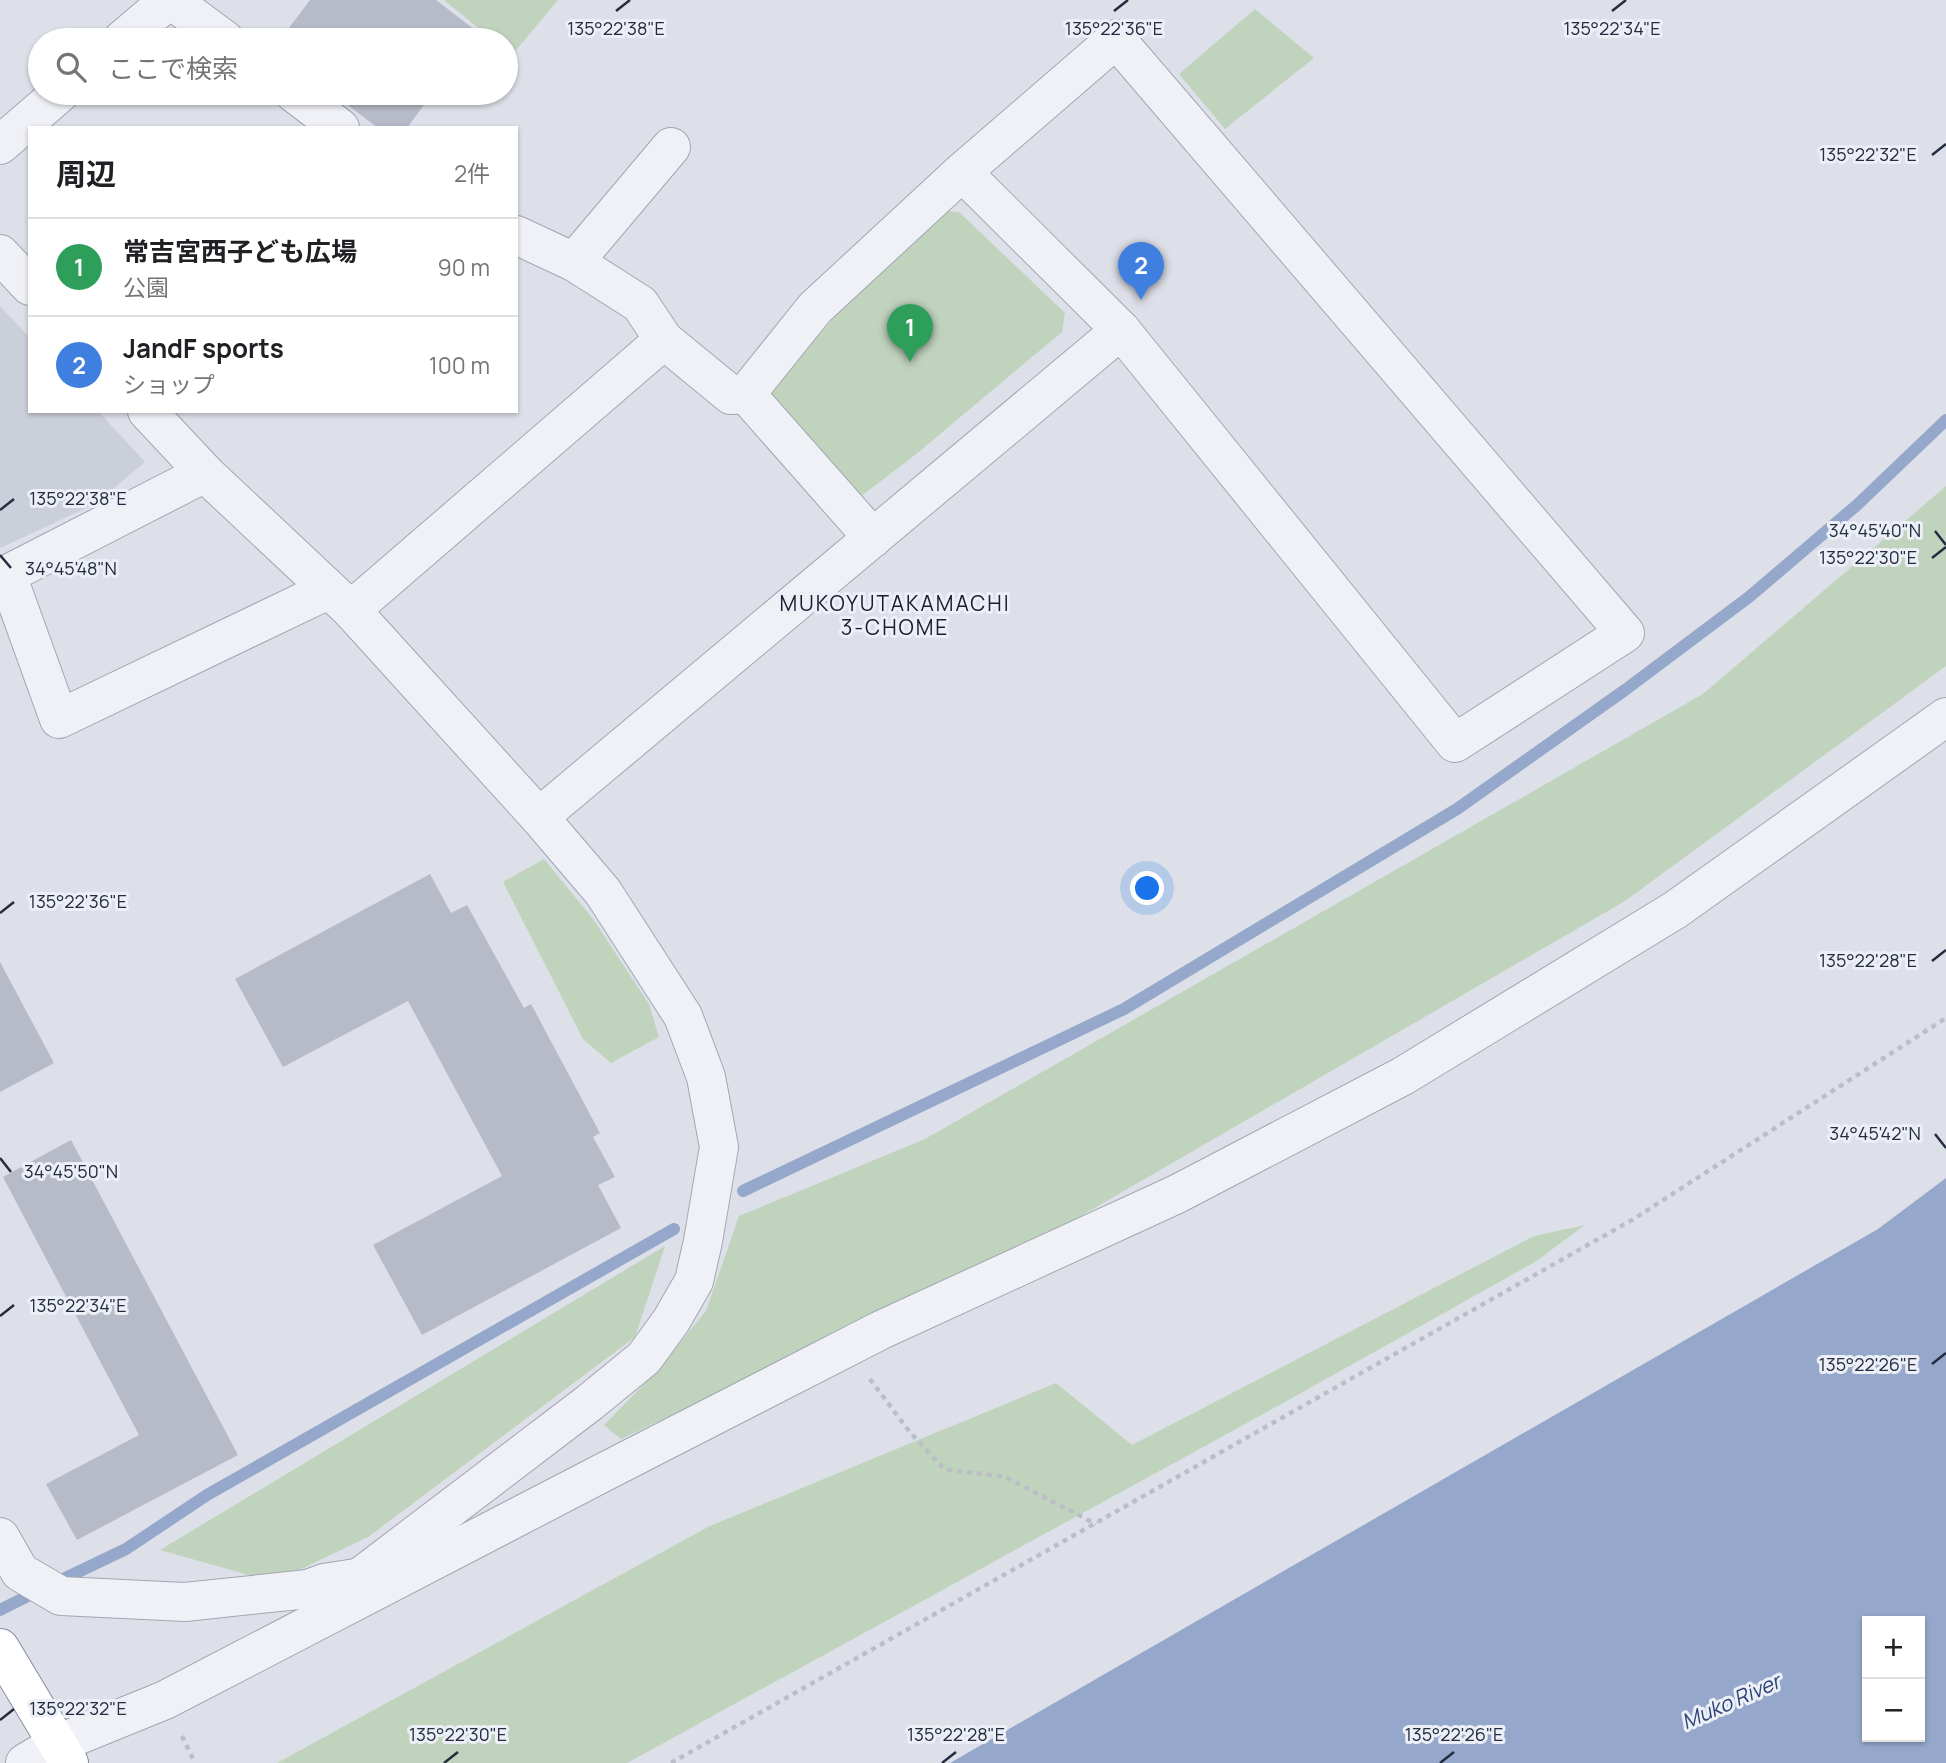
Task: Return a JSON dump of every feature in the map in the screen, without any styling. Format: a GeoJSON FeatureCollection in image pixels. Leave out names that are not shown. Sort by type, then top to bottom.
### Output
{"type":"FeatureCollection","features":[{"type":"Feature","properties":{"kind":"highway"},"geometry":{"type":"LineString","coordinates":[[0,1648],[63,1753]]}},
{"type":"Feature","properties":{"kind":"street"},"geometry":{"type":"LineString","coordinates":[[136,28],[170,0],[208,28]]}},
{"type":"Feature","properties":{"kind":"street"},"geometry":{"type":"LineString","coordinates":[[518,236],[574,262],[640,304],[664,340],[731,395],[746,394],[815,308],[962,172],[1116,39],[1625,633],[1455,743],[1121,330],[962,172]]}},
{"type":"Feature","properties":{"kind":"street"},"geometry":{"type":"LineString","coordinates":[[0,145],[46,105]]}},
{"type":"Feature","properties":{"kind":"street"},"geometry":{"type":"LineString","coordinates":[[310,105],[337,126]]}},
{"type":"Feature","properties":{"kind":"street"},"geometry":{"type":"LineString","coordinates":[[574,262],[671,147]]}},
{"type":"Feature","properties":{"kind":"street"},"geometry":{"type":"LineString","coordinates":[[0,254],[28,284]]}},
{"type":"Feature","properties":{"kind":"street"},"geometry":{"type":"LineString","coordinates":[[539,817],[1121,330]]}},
{"type":"Feature","properties":{"kind":"street"},"geometry":{"type":"LineString","coordinates":[[205,473],[4,577],[59,719],[339,600],[664,340]]}},
{"type":"Feature","properties":{"kind":"street"},"geometry":{"type":"LineString","coordinates":[[746,394],[873,538]]}},
{"type":"Feature","properties":{"kind":"street"},"geometry":{"type":"LineString","coordinates":[[149,413],[205,473],[339,600],[539,817],[603,892],[683,1016],[706,1077],[719,1147],[694,1280],[671,1321],[643,1358],[589,1403],[356,1578],[317,1621]]}},
{"type":"Feature","properties":{"kind":"street"},"geometry":{"type":"LineString","coordinates":[[24,1763],[63,1753],[846,1348],[1177,1194],[1404,1076],[1675,910],[1946,717]]}},
{"type":"Feature","properties":{"kind":"street"},"geometry":{"type":"LineString","coordinates":[[0,1538],[20,1572],[61,1596],[185,1602],[308,1589],[324,1583],[356,1578]]}},
{"type":"Feature","properties":{"kind":"path"},"geometry":{"type":"LineString","coordinates":[[671,1763],[1632,1220],[1946,1018]]}},
{"type":"Feature","properties":{"kind":"path"},"geometry":{"type":"LineString","coordinates":[[846,1348],[909,1431],[944,1469],[1005,1477],[1096,1524]]}},
{"type":"Feature","properties":{"kind":"path"},"geometry":{"type":"LineString","coordinates":[[181,1735],[195,1763]]}},
{"type":"Feature","properties":{"kind":"shaded area"},"geometry":{"type":"Polygon","coordinates":[[[0,306],[28,336],[28,413],[100,413],[145,462],[95,504],[0,548],[0,306]]]}},
{"type":"Feature","properties":{"kind":"green space"},"geometry":{"type":"Polygon","coordinates":[[[444,0],[558,0],[518,48],[518,28],[478,28],[444,0]]]}},
{"type":"Feature","properties":{"kind":"green space"},"geometry":{"type":"Polygon","coordinates":[[[1255,9],[1314,58],[1225,129],[1179,74],[1255,9]]]}},
{"type":"Feature","properties":{"kind":"green space"},"geometry":{"type":"Polygon","coordinates":[[[945,211],[959,212],[1065,313],[1062,332],[915,455],[856,500],[769,393],[837,314],[945,211]]]}},
{"type":"Feature","properties":{"kind":"green space"},"geometry":{"type":"Polygon","coordinates":[[[1946,486],[1946,666],[1625,901],[1041,1239],[621,1439],[604,1425],[657,1371],[706,1311],[739,1216],[925,1139],[1703,694],[1946,486]]]}},
{"type":"Feature","properties":{"kind":"green space"},"geometry":{"type":"Polygon","coordinates":[[[544,859],[593,919],[649,1004],[659,1037],[611,1063],[583,1039],[503,882],[544,859]]]}},
{"type":"Feature","properties":{"kind":"green space"},"geometry":{"type":"Polygon","coordinates":[[[1585,1225],[1535,1262],[627,1763],[277,1763],[710,1526],[1056,1383],[1132,1445],[1534,1236],[1585,1225]]]}},
{"type":"Feature","properties":{"kind":"green space"},"geometry":{"type":"Polygon","coordinates":[[[665,1246],[635,1337],[368,1537],[274,1582],[160,1550],[665,1246]]]}},
{"type":"Feature","properties":{"kind":"water","name":"Muko River"},"geometry":{"type":"Polygon","coordinates":[[[1946,1178],[1946,1763],[950,1763],[1878,1229],[1946,1178]]]}},
{"type":"Feature","properties":{"kind":"building"},"geometry":{"type":"Polygon","coordinates":[[[310,0],[436,0],[472,28],[289,28],[310,0]]]}},
{"type":"Feature","properties":{"kind":"building"},"geometry":{"type":"Polygon","coordinates":[[[348,105],[424,105],[408,126],[375,126],[348,105]]]}},
{"type":"Feature","properties":{"kind":"building"},"geometry":{"type":"Polygon","coordinates":[[[430,874],[451,913],[467,905],[524,1008],[531,1004],[600,1133],[593,1137],[615,1177],[598,1185],[621,1228],[422,1335],[373,1245],[502,1176],[408,1001],[283,1067],[235,979],[430,874]]]}},
{"type":"Feature","properties":{"kind":"building"},"geometry":{"type":"Polygon","coordinates":[[[0,962],[54,1063],[0,1092],[0,962]]]}},
{"type":"Feature","properties":{"kind":"building"},"geometry":{"type":"Polygon","coordinates":[[[71,1140],[238,1455],[77,1540],[46,1484],[139,1435],[3,1177],[71,1140]]]}},
{"type":"Feature","properties":{"kind":"waterway"},"geometry":{"type":"LineString","coordinates":[[743,1191],[1124,1009],[1457,809],[1625,690],[1749,597],[1857,505],[1946,420]]}},
{"type":"Feature","properties":{"kind":"waterway"},"geometry":{"type":"LineString","coordinates":[[55,1583],[126,1549],[207,1495],[674,1229]]}},
{"type":"Feature","properties":{"kind":"waterway"},"geometry":{"type":"LineString","coordinates":[[0,1610],[38,1591]]}},
{"type":"Feature","properties":{"kind":"place","name":"JandF sports"},"geometry":{"type":"Point","coordinates":[1141,300]}},
{"type":"Feature","properties":{"kind":"place","name":"常吉宮西子ども広場"},"geometry":{"type":"Point","coordinates":[910,362]}},
{"type":"Feature","properties":{"kind":"district","name":"MUKOYUTAKAMACHI 3-CHOME"},"geometry":{"type":"Point","coordinates":[895,616]}}]}
